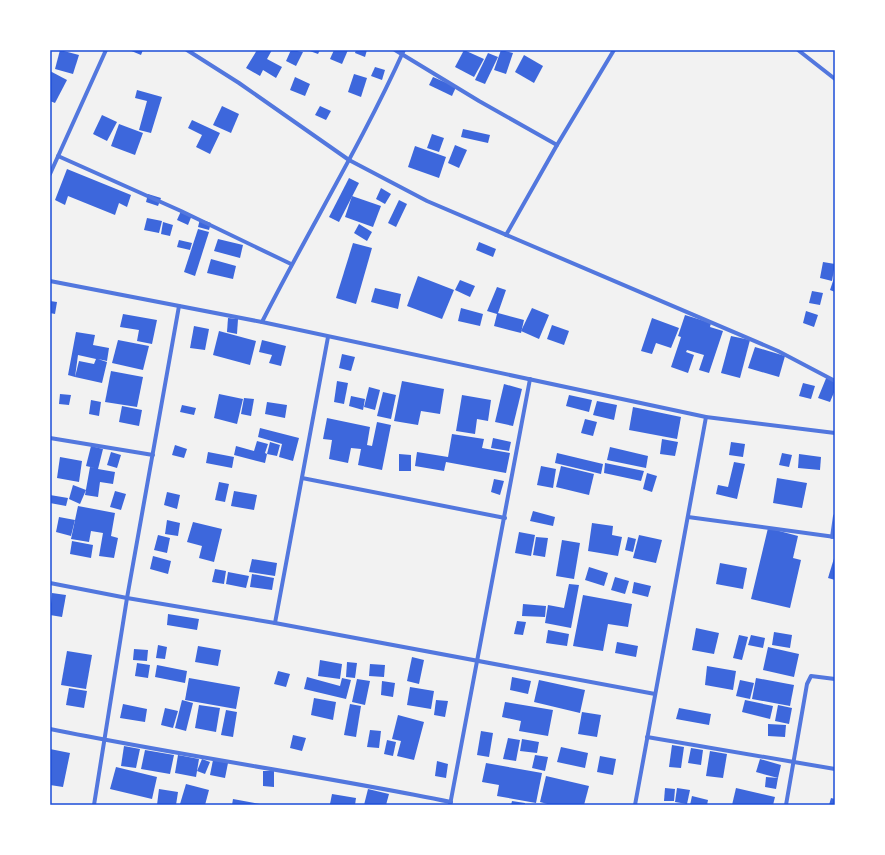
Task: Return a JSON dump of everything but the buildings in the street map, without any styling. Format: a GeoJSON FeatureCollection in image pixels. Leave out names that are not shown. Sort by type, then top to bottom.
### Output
{"type":"FeatureCollection","features":[{"type":"Feature","properties":{"kind":"street"},"geometry":{"type":"LineString","coordinates":[[50,174],[106,50]]}},
{"type":"Feature","properties":{"kind":"street"},"geometry":{"type":"LineString","coordinates":[[187,50],[239,83],[349,160],[426,201],[778,351],[835,381]]}},
{"type":"Feature","properties":{"kind":"street"},"geometry":{"type":"LineString","coordinates":[[395,50],[403,52],[479,101],[557,145]]}},
{"type":"Feature","properties":{"kind":"street"},"geometry":{"type":"LineString","coordinates":[[506,235],[557,145],[614,50]]}},
{"type":"Feature","properties":{"kind":"street"},"geometry":{"type":"LineString","coordinates":[[798,50],[835,79]]}},
{"type":"Feature","properties":{"kind":"street"},"geometry":{"type":"LineString","coordinates":[[262,322],[291,264],[376,110],[403,52]]}},
{"type":"Feature","properties":{"kind":"street"},"geometry":{"type":"LineString","coordinates":[[58,156],[181,211],[291,264]]}},
{"type":"Feature","properties":{"kind":"street"},"geometry":{"type":"LineString","coordinates":[[50,281],[262,322],[706,417],[835,434]]}},
{"type":"Feature","properties":{"kind":"street"},"geometry":{"type":"LineString","coordinates":[[94,805],[127,598],[179,306]]}},
{"type":"Feature","properties":{"kind":"street"},"geometry":{"type":"LineString","coordinates":[[275,623],[328,337]]}},
{"type":"Feature","properties":{"kind":"street"},"geometry":{"type":"LineString","coordinates":[[50,729],[105,740],[305,774],[451,804],[479,661],[530,379]]}},
{"type":"Feature","properties":{"kind":"street"},"geometry":{"type":"LineString","coordinates":[[635,805],[706,417]]}},
{"type":"Feature","properties":{"kind":"street"},"geometry":{"type":"LineString","coordinates":[[50,438],[153,455]]}},
{"type":"Feature","properties":{"kind":"street"},"geometry":{"type":"LineString","coordinates":[[302,478],[505,518]]}},
{"type":"Feature","properties":{"kind":"street"},"geometry":{"type":"LineString","coordinates":[[688,517],[834,537],[835,516]]}},
{"type":"Feature","properties":{"kind":"street"},"geometry":{"type":"LineString","coordinates":[[50,583],[127,598],[275,623],[655,694]]}},
{"type":"Feature","properties":{"kind":"street"},"geometry":{"type":"LineString","coordinates":[[786,805],[807,684],[811,676],[835,679]]}},
{"type":"Feature","properties":{"kind":"street"},"geometry":{"type":"LineString","coordinates":[[647,737],[835,769]]}}]}
